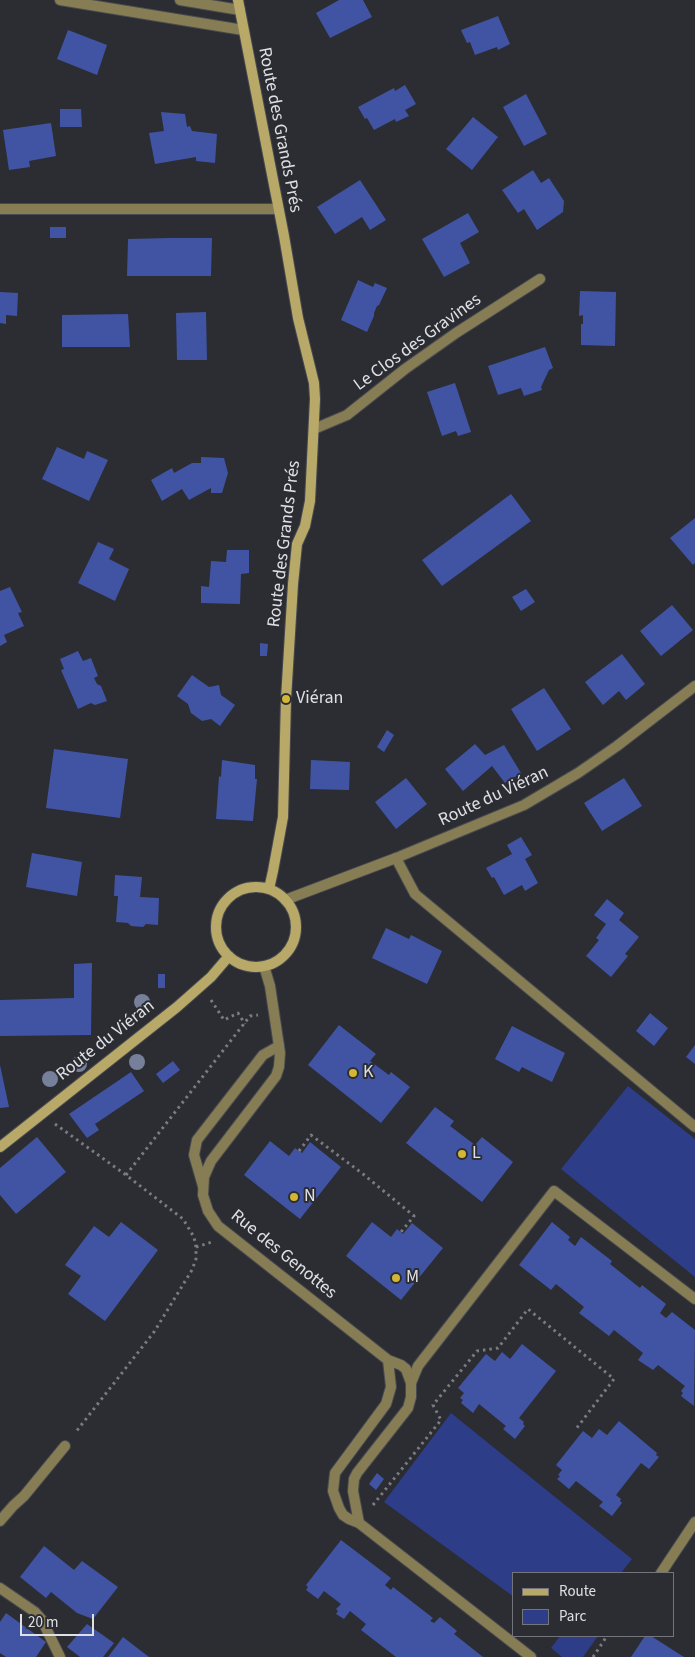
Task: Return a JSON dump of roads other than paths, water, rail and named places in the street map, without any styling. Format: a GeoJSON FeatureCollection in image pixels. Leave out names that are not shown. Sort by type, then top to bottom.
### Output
{"type":"FeatureCollection","features":[{"type":"Feature","properties":{"kind":"street"},"geometry":{"type":"LineString","coordinates":[[60,0],[243,30]]}},
{"type":"Feature","properties":{"kind":"street"},"geometry":{"type":"LineString","coordinates":[[180,0],[238,5]]}},
{"type":"Feature","properties":{"kind":"street","name":"Route des Grands Prés"},"geometry":{"type":"LineString","coordinates":[[238,5],[298,318],[314,382],[314,429],[309,514],[297,544],[293,584],[286,699],[283,818],[274,871],[268,889]]}},
{"type":"Feature","properties":{"kind":"street"},"geometry":{"type":"LineString","coordinates":[[0,209],[278,209]]}},
{"type":"Feature","properties":{"kind":"street","name":"Le Clos des Gravines"},"geometry":{"type":"LineString","coordinates":[[314,429],[347,415],[456,333],[540,279]]}},
{"type":"Feature","properties":{"kind":"street","name":"Route du Viéran"},"geometry":{"type":"LineString","coordinates":[[285,900],[396,858],[517,808],[559,785],[617,746],[695,686]]}},
{"type":"Feature","properties":{"kind":"street"},"geometry":{"type":"LineString","coordinates":[[396,858],[416,894],[427,904],[695,1127]]}},
{"type":"Feature","properties":{"kind":"street"},"geometry":{"type":"LineString","coordinates":[[249,888],[268,889],[285,900],[292,911],[295,935],[291,946],[284,955],[275,962],[254,967],[244,965],[229,956],[221,946],[217,935],[218,913],[224,903],[240,890],[249,888]]}},
{"type":"Feature","properties":{"kind":"street","name":"Route du Viéran"},"geometry":{"type":"LineString","coordinates":[[0,1147],[177,1007],[202,985],[229,956]]}},
{"type":"Feature","properties":{"kind":"street","name":"Rue des Genottes"},"geometry":{"type":"LineString","coordinates":[[264,966],[274,1014],[280,1062],[276,1076],[206,1170],[203,1186],[208,1211],[218,1226],[388,1360],[402,1364],[411,1383]]}},
{"type":"Feature","properties":{"kind":"street"},"geometry":{"type":"LineString","coordinates":[[203,1186],[194,1155],[197,1140],[263,1055],[279,1046]]}},
{"type":"Feature","properties":{"kind":"street"},"geometry":{"type":"LineString","coordinates":[[359,1523],[353,1491],[354,1479],[408,1408],[411,1397],[411,1383],[418,1366],[554,1191],[695,1299]]}},
{"type":"Feature","properties":{"kind":"street"},"geometry":{"type":"LineString","coordinates":[[388,1360],[391,1387],[386,1404],[339,1466],[333,1481],[339,1508],[349,1519],[359,1523],[531,1657]]}},
{"type":"Feature","properties":{"kind":"street"},"geometry":{"type":"LineString","coordinates":[[0,1522],[65,1446]]}},
{"type":"Feature","properties":{"kind":"street"},"geometry":{"type":"LineString","coordinates":[[662,1572],[695,1522]]}},
{"type":"Feature","properties":{"kind":"street"},"geometry":{"type":"LineString","coordinates":[[0,1588],[35,1612],[42,1620],[60,1657]]}},
{"type":"Feature","properties":{"kind":"place","name":"Viéran"},"geometry":{"type":"Point","coordinates":[286,699]}},
{"type":"Feature","properties":{"kind":"place","name":"K"},"geometry":{"type":"Point","coordinates":[353,1073]}},
{"type":"Feature","properties":{"kind":"place","name":"L"},"geometry":{"type":"Point","coordinates":[462,1154]}},
{"type":"Feature","properties":{"kind":"place","name":"N"},"geometry":{"type":"Point","coordinates":[294,1197]}},
{"type":"Feature","properties":{"kind":"place","name":"M"},"geometry":{"type":"Point","coordinates":[396,1278]}}]}
